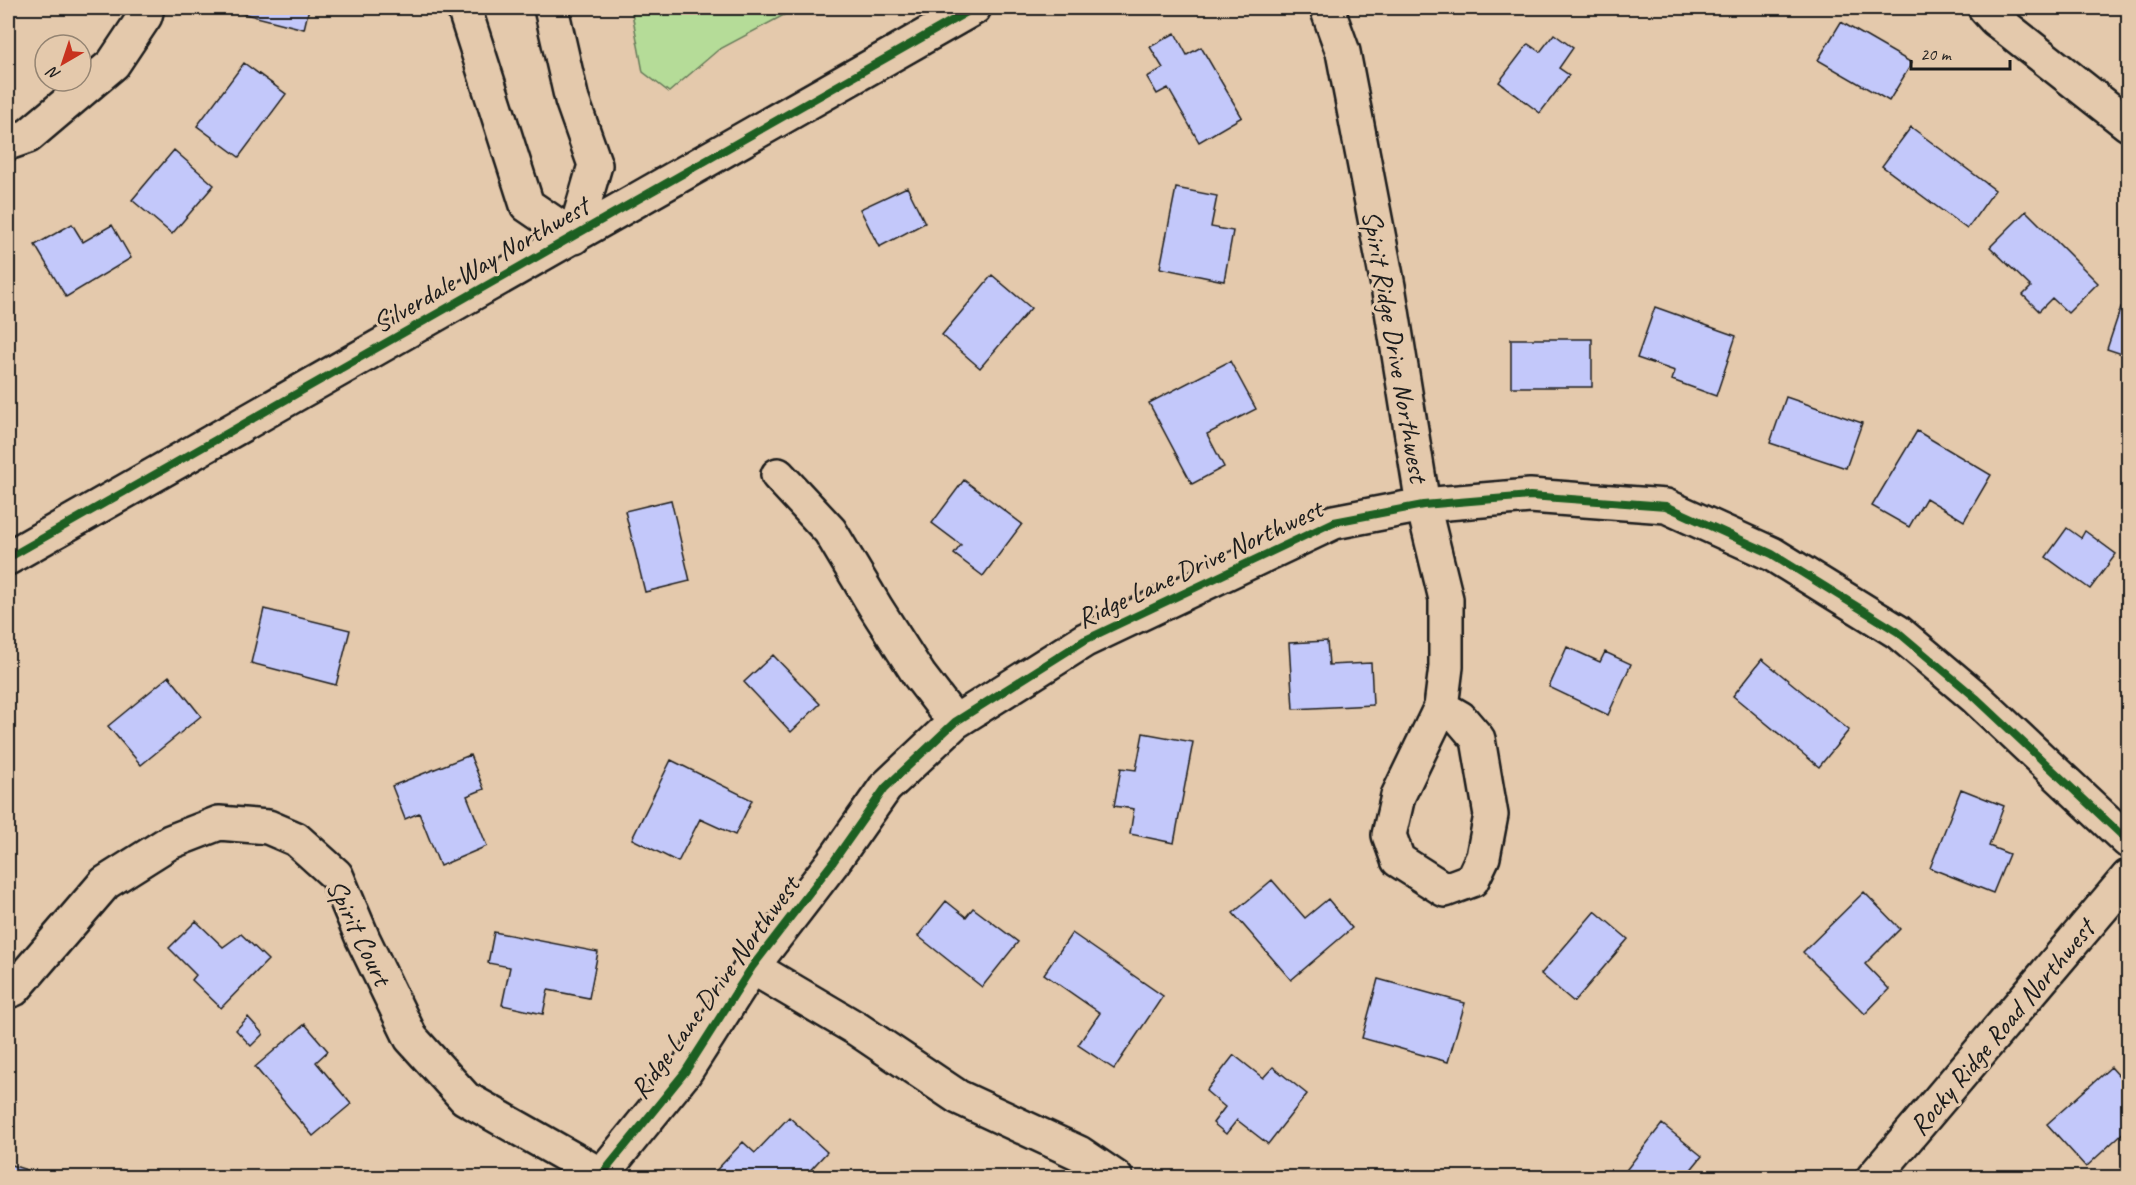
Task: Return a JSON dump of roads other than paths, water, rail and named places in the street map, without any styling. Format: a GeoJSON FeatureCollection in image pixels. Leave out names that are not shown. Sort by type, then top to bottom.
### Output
{"type":"FeatureCollection","features":[{"type":"Feature","properties":{"kind":"street"},"geometry":{"type":"LineString","coordinates":[[8,143],[28,136],[113,64],[145,16],[147,8]]}},
{"type":"Feature","properties":{"kind":"street"},"geometry":{"type":"LineString","coordinates":[[464,8],[527,205],[574,237],[595,165],[572,100],[551,8]]}},
{"type":"Feature","properties":{"kind":"street","name":"Silverdale Way Northwest"},"geometry":{"type":"LineString","coordinates":[[8,558],[974,8]]}},
{"type":"Feature","properties":{"kind":"street","name":"Spirit Ridge Drive Northwest"},"geometry":{"type":"LineString","coordinates":[[1327,8],[1343,52],[1388,286],[1423,505],[1446,599],[1446,667],[1441,707],[1398,796],[1389,835],[1398,860],[1444,890],[1472,880],[1484,857],[1491,815],[1478,739],[1460,718],[1441,707]]}},
{"type":"Feature","properties":{"kind":"street"},"geometry":{"type":"LineString","coordinates":[[1985,8],[1995,19],[2128,124]]}},
{"type":"Feature","properties":{"kind":"street"},"geometry":{"type":"LineString","coordinates":[[778,475],[830,531],[919,675],[955,722]]}},
{"type":"Feature","properties":{"kind":"street","name":"Ridge Lane Drive Northwest"},"geometry":{"type":"LineString","coordinates":[[600,1176],[685,1072],[752,967],[833,862],[885,788],[955,722],[1085,640],[1334,522],[1423,505],[1530,496],[1666,506],[1772,554],[1898,632],[1977,698],[2128,841]]}},
{"type":"Feature","properties":{"kind":"street","name":"Spirit Court"},"geometry":{"type":"LineString","coordinates":[[11,990],[105,883],[170,842],[219,823],[268,827],[296,839],[336,875],[363,939],[411,1038],[465,1098],[600,1176]]}},
{"type":"Feature","properties":{"kind":"street","name":"Rocky Ridge Road Northwest"},"geometry":{"type":"LineString","coordinates":[[1873,1178],[2128,877]]}},
{"type":"Feature","properties":{"kind":"street"},"geometry":{"type":"LineString","coordinates":[[752,967],[857,1029],[958,1096],[1069,1163],[1116,1178]]}}]}
